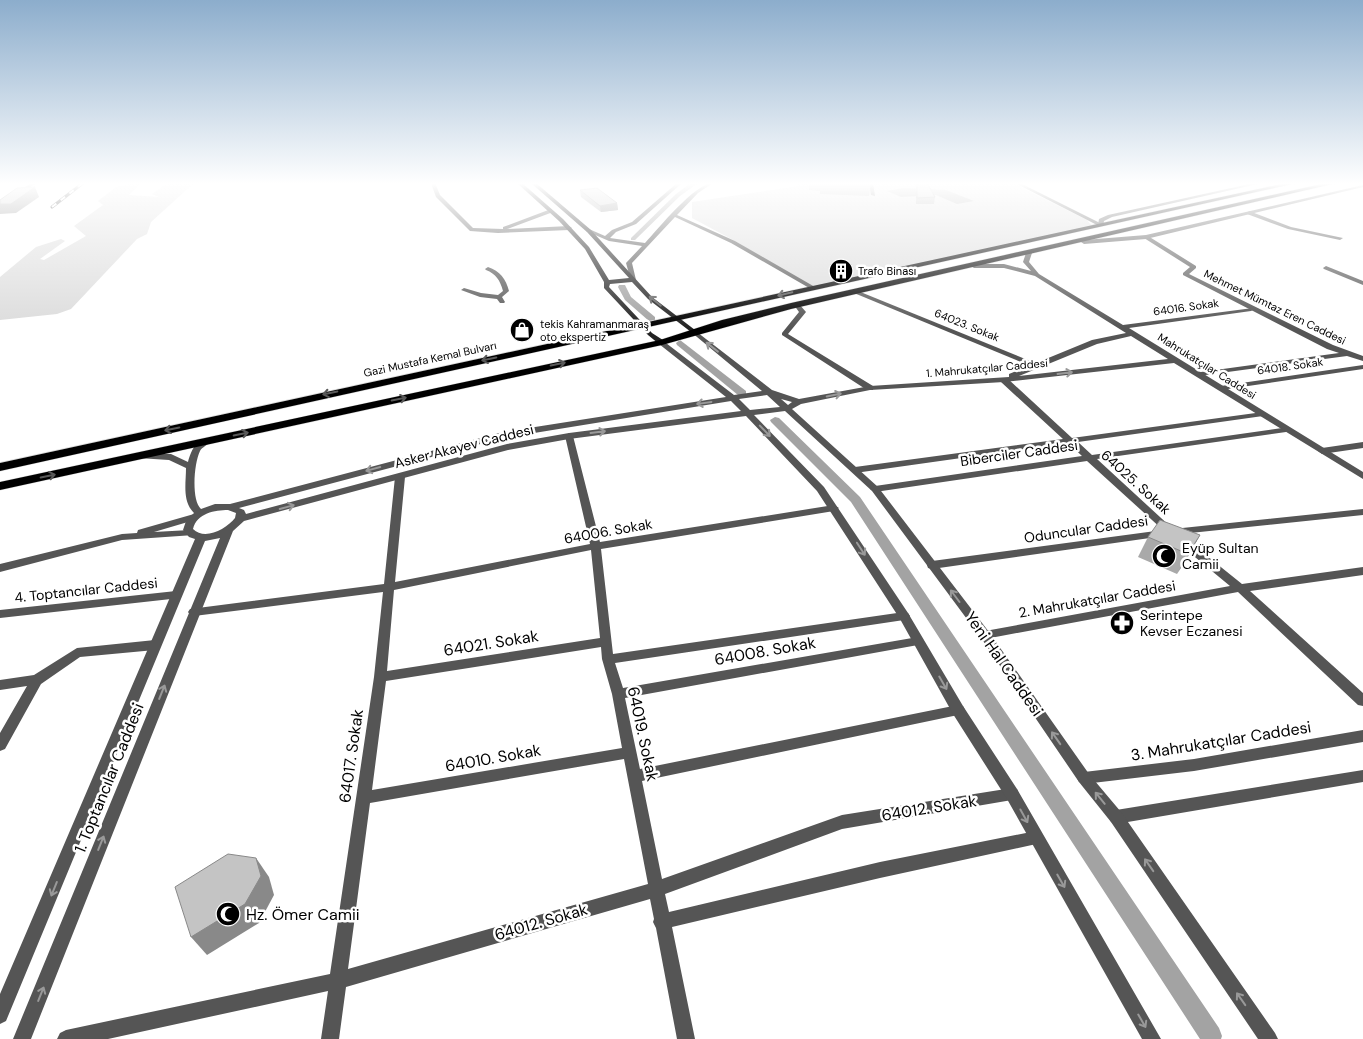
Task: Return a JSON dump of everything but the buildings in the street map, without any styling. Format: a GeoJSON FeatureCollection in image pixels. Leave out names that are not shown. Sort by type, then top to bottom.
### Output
{"type":"FeatureCollection","features":[{"type":"Feature","properties":{"kind":"highway","name":"Gazi Mustafa Kemal Bulvarı"},"geometry":{"type":"LineString","coordinates":[[0,467],[1070,231]]}},
{"type":"Feature","properties":{"kind":"highway"},"geometry":{"type":"LineString","coordinates":[[0,486],[662,342],[693,331],[797,305],[1129,231]]}},
{"type":"Feature","properties":{"kind":"main road"},"geometry":{"type":"LineString","coordinates":[[572,231],[587,248],[607,282],[606,287],[642,326],[662,342]]}},
{"type":"Feature","properties":{"kind":"main road"},"geometry":{"type":"LineString","coordinates":[[590,231],[650,298],[693,331]]}},
{"type":"Feature","properties":{"kind":"main road"},"geometry":{"type":"LineString","coordinates":[[607,282],[633,280]]}},
{"type":"Feature","properties":{"kind":"street"},"geometry":{"type":"LineString","coordinates":[[591,231],[606,238],[646,245]]}},
{"type":"Feature","properties":{"kind":"street"},"geometry":{"type":"LineString","coordinates":[[606,238],[618,231]]}},
{"type":"Feature","properties":{"kind":"street"},"geometry":{"type":"LineString","coordinates":[[633,280],[629,263],[659,231]]}},
{"type":"Feature","properties":{"kind":"street"},"geometry":{"type":"LineString","coordinates":[[710,231],[733,242],[813,288]]}},
{"type":"Feature","properties":{"kind":"street"},"geometry":{"type":"LineString","coordinates":[[1084,242],[1146,237],[1170,231]]}},
{"type":"Feature","properties":{"kind":"street"},"geometry":{"type":"LineString","coordinates":[[1307,231],[1340,238]]}},
{"type":"Feature","properties":{"kind":"street","name":"Mehmet Mümtaz Eren Caddesi"},"geometry":{"type":"LineString","coordinates":[[1146,237],[1194,267],[1185,274],[1251,309],[1363,360]]}},
{"type":"Feature","properties":{"kind":"street"},"geometry":{"type":"LineString","coordinates":[[1029,253],[1026,262],[1037,275]]}},
{"type":"Feature","properties":{"kind":"street","name":"Mahrukatçılar Caddesi"},"geometry":{"type":"LineString","coordinates":[[974,266],[1004,266],[1037,275],[1363,476]]}},
{"type":"Feature","properties":{"kind":"street"},"geometry":{"type":"LineString","coordinates":[[1326,268],[1363,283]]}},
{"type":"Feature","properties":{"kind":"street"},"geometry":{"type":"LineString","coordinates":[[464,290],[500,299],[506,291],[504,282],[497,272],[488,269]]}},
{"type":"Feature","properties":{"kind":"street","name":"64023. Sokak"},"geometry":{"type":"LineString","coordinates":[[856,292],[1036,365]]}},
{"type":"Feature","properties":{"kind":"street"},"geometry":{"type":"LineString","coordinates":[[797,305],[803,312],[784,334],[870,388]]}},
{"type":"Feature","properties":{"kind":"street","name":"64016. Sokak"},"geometry":{"type":"LineString","coordinates":[[1124,327],[1251,309]]}},
{"type":"Feature","properties":{"kind":"street","name":"Yeni Hal Caddesi"},"geometry":{"type":"LineString","coordinates":[[693,331],[788,408],[874,488],[985,635],[1084,778],[1116,817],[1269,1039]]}},
{"type":"Feature","properties":{"kind":"street"},"geometry":{"type":"LineString","coordinates":[[1004,380],[1036,365],[1095,342],[1133,333]]}},
{"type":"Feature","properties":{"kind":"street"},"geometry":{"type":"LineString","coordinates":[[662,342],[734,399],[821,489],[904,616],[958,710],[1012,794],[1152,1039]]}},
{"type":"Feature","properties":{"kind":"street"},"geometry":{"type":"LineString","coordinates":[[1200,374],[1347,354]]}},
{"type":"Feature","properties":{"kind":"street","name":"1. Mahrukatçılar Caddesi"},"geometry":{"type":"LineString","coordinates":[[788,408],[799,402],[870,388],[1004,380],[1177,360]]}},
{"type":"Feature","properties":{"kind":"street","name":"64018. Sokak"},"geometry":{"type":"LineString","coordinates":[[1221,388],[1363,367]]}},
{"type":"Feature","properties":{"kind":"street","name":"64025. Sokak"},"geometry":{"type":"LineString","coordinates":[[1004,380],[1171,532],[1240,588],[1363,701]]}},
{"type":"Feature","properties":{"kind":"street","name":"1. Mahrukatçılar Caddesi"},"geometry":{"type":"LineString","coordinates":[[769,392],[799,402]]}},
{"type":"Feature","properties":{"kind":"street","name":"Asker Akayev Caddesi"},"geometry":{"type":"LineString","coordinates":[[0,568],[122,537],[198,515],[215,508],[230,507],[503,435],[769,392]]}},
{"type":"Feature","properties":{"kind":"street","name":"Asker Akayev Caddesi"},"geometry":{"type":"LineString","coordinates":[[122,537],[214,536],[228,530],[240,520],[507,447],[569,436],[788,408]]}},
{"type":"Feature","properties":{"kind":"street","name":"Biberciler Caddesi"},"geometry":{"type":"LineString","coordinates":[[855,470],[1263,414]]}},
{"type":"Feature","properties":{"kind":"street","name":"Biberciler Caddesi"},"geometry":{"type":"LineString","coordinates":[[874,488],[1286,429]]}},
{"type":"Feature","properties":{"kind":"street","name":"64019. Sokak"},"geometry":{"type":"LineString","coordinates":[[569,436],[596,546],[608,658],[618,694],[630,752],[658,889],[661,922],[686,1039]]}},
{"type":"Feature","properties":{"kind":"street"},"geometry":{"type":"LineString","coordinates":[[195,535],[188,526],[198,515],[191,505],[190,467],[196,449],[207,441]]}},
{"type":"Feature","properties":{"kind":"street"},"geometry":{"type":"LineString","coordinates":[[1322,451],[1363,445]]}},
{"type":"Feature","properties":{"kind":"street"},"geometry":{"type":"LineString","coordinates":[[140,456],[171,457],[190,467]]}},
{"type":"Feature","properties":{"kind":"street","name":"64017. Sokak"},"geometry":{"type":"LineString","coordinates":[[330,1039],[336,981],[380,677],[400,477]]}},
{"type":"Feature","properties":{"kind":"street"},"geometry":{"type":"LineString","coordinates":[[230,507],[241,512],[240,520]]}},
{"type":"Feature","properties":{"kind":"street","name":"64006. Sokak"},"geometry":{"type":"LineString","coordinates":[[194,612],[388,587],[596,546],[834,508]]}},
{"type":"Feature","properties":{"kind":"street","name":"Oduncular Caddesi"},"geometry":{"type":"LineString","coordinates":[[932,565],[1171,532],[1363,512]]}},
{"type":"Feature","properties":{"kind":"street","name":"1. Toptancılar Caddesi"},"geometry":{"type":"LineString","coordinates":[[22,1039],[228,530]]}},
{"type":"Feature","properties":{"kind":"street","name":"1. Toptancılar Caddesi"},"geometry":{"type":"LineString","coordinates":[[0,1015],[176,595],[195,535]]}},
{"type":"Feature","properties":{"kind":"street","name":"2. Mahrukatçılar Caddesi"},"geometry":{"type":"LineString","coordinates":[[985,635],[1240,588],[1363,571]]}},
{"type":"Feature","properties":{"kind":"street","name":"4. Toptancılar Caddesi"},"geometry":{"type":"LineString","coordinates":[[0,614],[176,595]]}},
{"type":"Feature","properties":{"kind":"street"},"geometry":{"type":"LineString","coordinates":[[608,658],[904,616]]}},
{"type":"Feature","properties":{"kind":"street","name":"64008. Sokak"},"geometry":{"type":"LineString","coordinates":[[618,694],[918,641]]}},
{"type":"Feature","properties":{"kind":"street","name":"64021. Sokak"},"geometry":{"type":"LineString","coordinates":[[380,677],[606,642]]}},
{"type":"Feature","properties":{"kind":"street"},"geometry":{"type":"LineString","coordinates":[[0,685],[37,680],[77,653],[155,645]]}},
{"type":"Feature","properties":{"kind":"street"},"geometry":{"type":"LineString","coordinates":[[0,745],[37,680]]}},
{"type":"Feature","properties":{"kind":"street"},"geometry":{"type":"LineString","coordinates":[[634,776],[958,710]]}},
{"type":"Feature","properties":{"kind":"street","name":"3. Mahrukatçılar Caddesi"},"geometry":{"type":"LineString","coordinates":[[1084,778],[1194,765],[1363,736]]}},
{"type":"Feature","properties":{"kind":"street","name":"64010. Sokak"},"geometry":{"type":"LineString","coordinates":[[363,798],[630,752]]}},
{"type":"Feature","properties":{"kind":"street"},"geometry":{"type":"LineString","coordinates":[[1116,817],[1363,776]]}},
{"type":"Feature","properties":{"kind":"street","name":"64012. Sokak"},"geometry":{"type":"LineString","coordinates":[[66,1039],[336,981],[658,889],[842,822],[1012,794]]}},
{"type":"Feature","properties":{"kind":"street"},"geometry":{"type":"LineString","coordinates":[[661,922],[880,870],[1036,838]]}},
{"type":"Feature","properties":{"kind":"shaded area"},"geometry":{"type":"Polygon","coordinates":[[[81,231],[148,231],[147,234],[137,239],[71,309],[57,314],[0,320],[0,277],[36,247],[61,239],[65,241],[40,259],[44,260],[86,236],[81,231]]]}},
{"type":"Feature","properties":{"kind":"shaded area"},"geometry":{"type":"Polygon","coordinates":[[[717,231],[1067,231],[813,288],[717,231]]]}},
{"type":"Feature","properties":{"kind":"waterway"},"geometry":{"type":"LineString","coordinates":[[633,239],[641,231]]}},
{"type":"Feature","properties":{"kind":"waterway"},"geometry":{"type":"LineString","coordinates":[[622,287],[628,298],[652,319]]}},
{"type":"Feature","properties":{"kind":"waterway"},"geometry":{"type":"LineString","coordinates":[[680,343],[742,393]]}},
{"type":"Feature","properties":{"kind":"waterway"},"geometry":{"type":"LineString","coordinates":[[775,420],[856,500],[1211,1036]]}},
{"type":"Feature","properties":{"kind":"place","name":"Trafo Binası"},"geometry":{"type":"Point","coordinates":[841,271]}},
{"type":"Feature","properties":{"kind":"place","name":"tekis Kahramanmaraş oto ekspertiz"},"geometry":{"type":"Point","coordinates":[522,330]}},
{"type":"Feature","properties":{"kind":"place","name":"Eyüp Sultan Camii"},"geometry":{"type":"Point","coordinates":[1164,556]}},
{"type":"Feature","properties":{"kind":"place","name":"Serintepe Kevser Eczanesi"},"geometry":{"type":"Point","coordinates":[1122,623]}},
{"type":"Feature","properties":{"kind":"place","name":"Hz. Ömer Camii"},"geometry":{"type":"Point","coordinates":[228,914]}}]}
